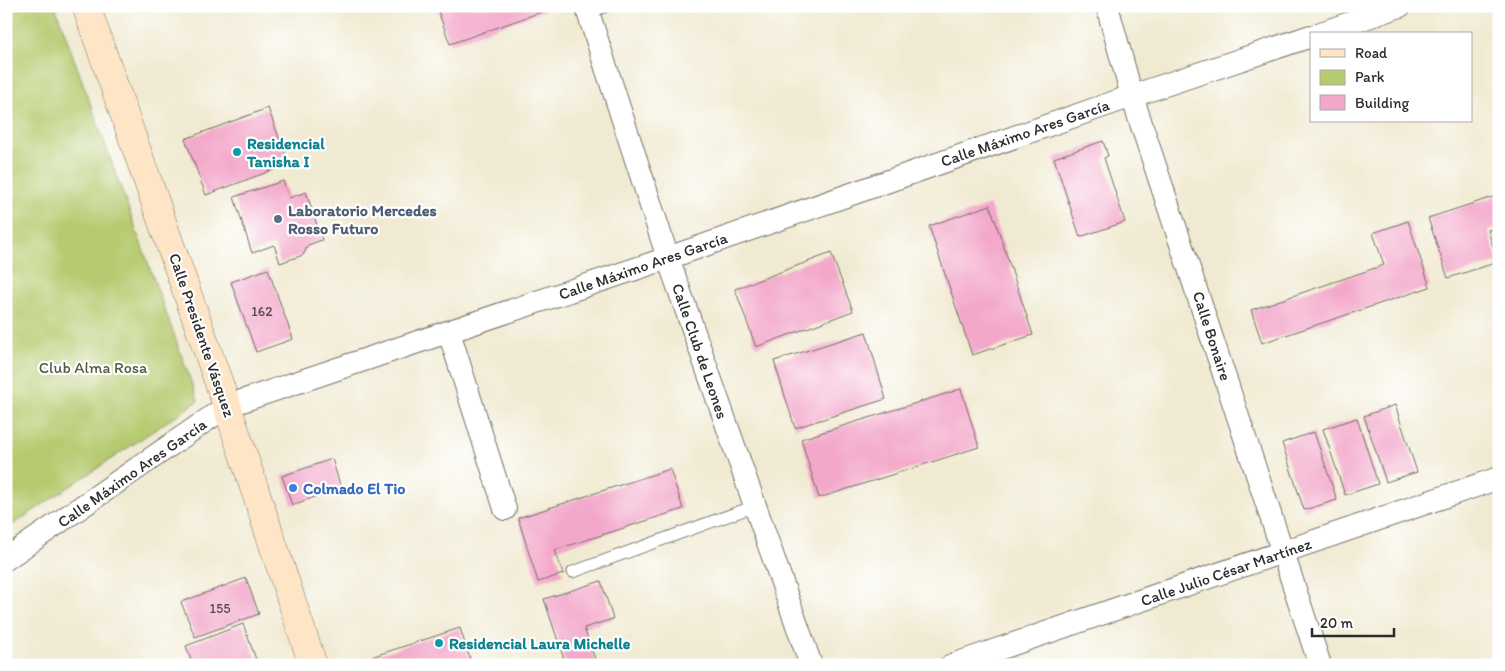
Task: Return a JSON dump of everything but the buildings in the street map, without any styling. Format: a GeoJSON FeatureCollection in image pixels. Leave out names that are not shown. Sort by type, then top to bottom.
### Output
{"type":"FeatureCollection","features":[{"type":"Feature","properties":{"kind":"street","name":"Calle Presidente Vásquez"},"geometry":{"type":"LineString","coordinates":[[86,6],[227,406],[313,665]]}},
{"type":"Feature","properties":{"kind":"street","name":"Calle Bonaire"},"geometry":{"type":"LineString","coordinates":[[1106,6],[1132,96],[1320,665]]}},
{"type":"Feature","properties":{"kind":"street"},"geometry":{"type":"LineString","coordinates":[[1324,32],[1400,6]]}},
{"type":"Feature","properties":{"kind":"street","name":"Calle Club de Leones"},"geometry":{"type":"LineString","coordinates":[[593,8],[668,258],[811,665]]}},
{"type":"Feature","properties":{"kind":"street","name":"Calle Máximo Ares García"},"geometry":{"type":"LineString","coordinates":[[6,559],[227,406],[668,258],[1132,96],[1310,36]]}},
{"type":"Feature","properties":{"kind":"street"},"geometry":{"type":"LineString","coordinates":[[449,332],[505,509]]}},
{"type":"Feature","properties":{"kind":"street","name":"Calle Julio César Martínez"},"geometry":{"type":"LineString","coordinates":[[952,665],[1499,478]]}},
{"type":"Feature","properties":{"kind":"lane"},"geometry":{"type":"LineString","coordinates":[[573,572],[755,506]]}},
{"type":"Feature","properties":{"kind":"green space","name":"Club Alma Rosa"},"geometry":{"type":"Polygon","coordinates":[[[6,6],[55,6],[198,401],[6,529],[6,6]]]}},
{"type":"Feature","properties":{"kind":"place","name":"Residencial Tanisha I"},"geometry":{"type":"Point","coordinates":[237,152]}},
{"type":"Feature","properties":{"kind":"place","name":"Laboratorio Mercedes Rosso Futuro"},"geometry":{"type":"Point","coordinates":[278,219]}},
{"type":"Feature","properties":{"kind":"place","name":"Colmado El Tio"},"geometry":{"type":"Point","coordinates":[293,488]}},
{"type":"Feature","properties":{"kind":"place","name":"Residencial Laura Michelle"},"geometry":{"type":"Point","coordinates":[439,643]}}]}
